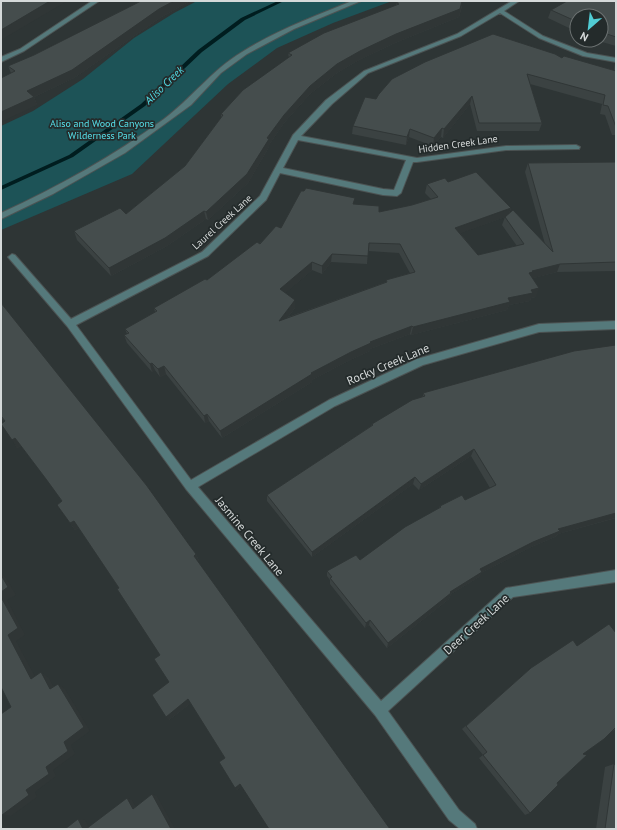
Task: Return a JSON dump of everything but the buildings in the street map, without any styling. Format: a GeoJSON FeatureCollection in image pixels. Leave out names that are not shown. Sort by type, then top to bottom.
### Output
{"type":"FeatureCollection","features":[{"type":"Feature","properties":{"kind":"street"},"geometry":{"type":"LineString","coordinates":[[1,60],[22,50],[96,1]]}},
{"type":"Feature","properties":{"kind":"street"},"geometry":{"type":"LineString","coordinates":[[1,216],[90,173],[147,134],[188,102],[228,63],[263,42],[312,19],[358,1]]}},
{"type":"Feature","properties":{"kind":"street","name":"Laurel Creek Lane"},"geometry":{"type":"LineString","coordinates":[[70,324],[205,254],[263,198],[296,137],[329,102],[366,72],[459,35],[516,1]]}},
{"type":"Feature","properties":{"kind":"street"},"geometry":{"type":"LineString","coordinates":[[500,11],[541,37],[585,55],[616,60]]}},
{"type":"Feature","properties":{"kind":"street","name":"Hidden Creek Lane"},"geometry":{"type":"LineString","coordinates":[[296,137],[417,160],[506,148],[576,147]]}},
{"type":"Feature","properties":{"kind":"street"},"geometry":{"type":"LineString","coordinates":[[278,170],[383,192],[397,193],[410,159]]}},
{"type":"Feature","properties":{"kind":"street","name":"Jasmine Creek Lane"},"geometry":{"type":"LineString","coordinates":[[12,257],[70,324],[190,486],[380,710],[454,815],[470,829]]}},
{"type":"Feature","properties":{"kind":"street","name":"Rocky Creek Lane"},"geometry":{"type":"LineString","coordinates":[[190,486],[332,403],[420,362],[540,328],[616,325]]}},
{"type":"Feature","properties":{"kind":"street","name":"Deer Creek Lane"},"geometry":{"type":"LineString","coordinates":[[380,710],[510,592],[616,576]]}},
{"type":"Feature","properties":{"kind":"green space","name":"Aliso and Wood Canyons Wilderness Park"},"geometry":{"type":"Polygon","coordinates":[[[197,1],[392,1],[333,23],[277,48],[228,84],[132,174],[1,230],[1,126],[33,111],[83,79],[134,38],[174,13],[197,1]]]}},
{"type":"Feature","properties":{"kind":"waterway","name":"Aliso Creek"},"geometry":{"type":"LineString","coordinates":[[1,188],[71,156],[143,105],[200,51],[243,19],[282,1]]}}]}
